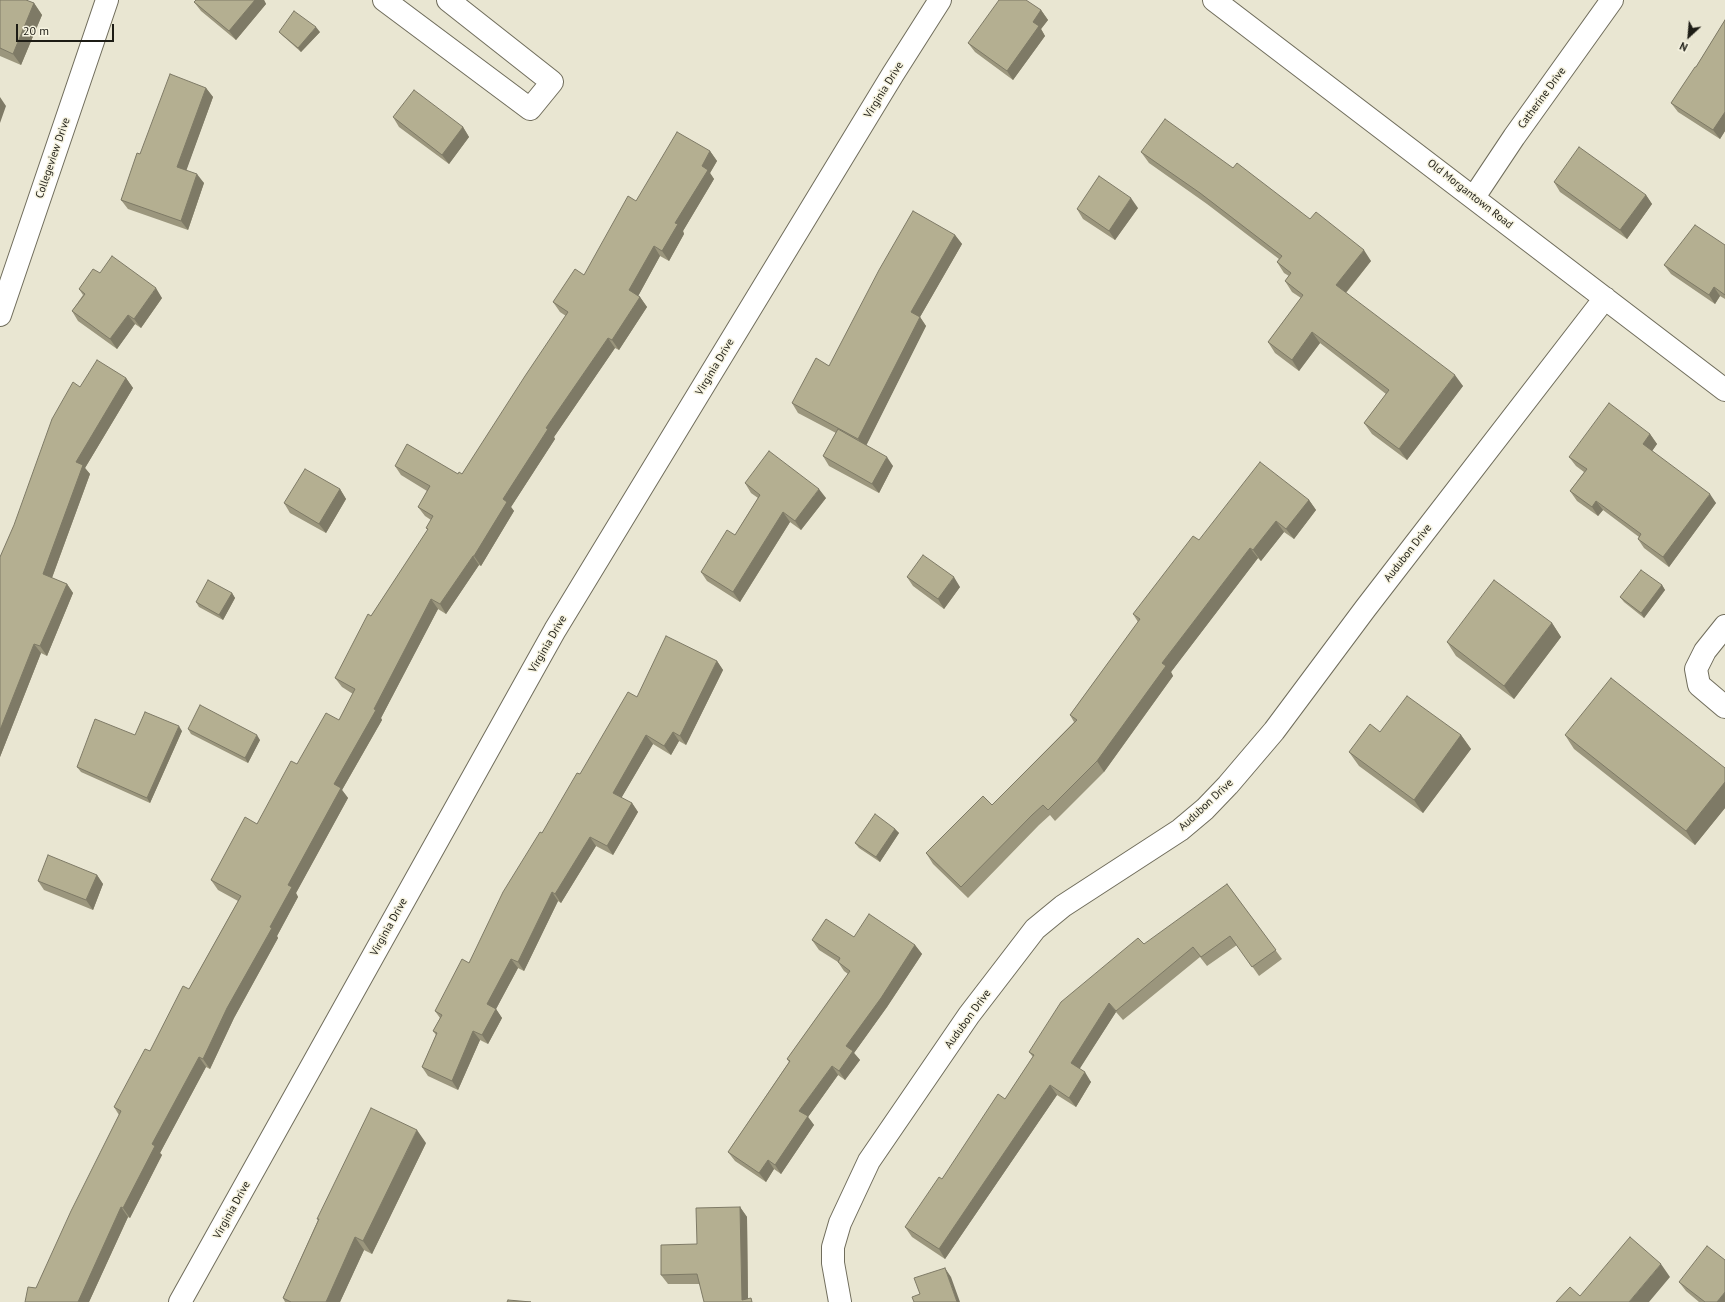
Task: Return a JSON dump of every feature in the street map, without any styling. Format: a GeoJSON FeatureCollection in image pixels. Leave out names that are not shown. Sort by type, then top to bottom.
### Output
{"type":"FeatureCollection","features":[{"type":"Feature","properties":{"kind":"street","name":"Collegeview Drive"},"geometry":{"type":"LineString","coordinates":[[0,315],[107,0]]}},
{"type":"Feature","properties":{"kind":"street"},"geometry":{"type":"LineString","coordinates":[[384,0],[530,109],[552,82],[448,0]]}},
{"type":"Feature","properties":{"kind":"street","name":"Virginia Drive"},"geometry":{"type":"LineString","coordinates":[[180,1302],[555,630],[889,81],[940,0]]}},
{"type":"Feature","properties":{"kind":"street","name":"Old Morgantown Road"},"geometry":{"type":"LineString","coordinates":[[1214,0],[1725,390]]}},
{"type":"Feature","properties":{"kind":"street","name":"Catherine Drive"},"geometry":{"type":"LineString","coordinates":[[1474,197],[1514,137],[1612,0]]}},
{"type":"Feature","properties":{"kind":"street","name":"Audubon Drive"},"geometry":{"type":"LineString","coordinates":[[840,1302],[833,1263],[833,1247],[840,1223],[869,1161],[969,1015],[1035,929],[1062,906],[1180,830],[1205,809],[1228,786],[1274,731],[1365,609],[1605,298]]}},
{"type":"Feature","properties":{"kind":"street"},"geometry":{"type":"LineString","coordinates":[[1725,626],[1705,651],[1696,669],[1699,685],[1725,707]]}},
{"type":"Feature","properties":{"kind":"building"},"geometry":{"type":"Polygon","coordinates":[[[0,0],[26,0],[34,3],[13,54],[0,48],[0,0]]]}},
{"type":"Feature","properties":{"kind":"building"},"geometry":{"type":"Polygon","coordinates":[[[196,0],[255,0],[229,31],[194,2],[196,0]]]}},
{"type":"Feature","properties":{"kind":"building"},"geometry":{"type":"Polygon","coordinates":[[[999,0],[1026,0],[1041,10],[1033,22],[1039,26],[1007,71],[968,43],[999,0]]]}},
{"type":"Feature","properties":{"kind":"building"},"geometry":{"type":"Polygon","coordinates":[[[294,11],[316,27],[298,48],[279,32],[294,11]]]}},
{"type":"Feature","properties":{"kind":"building"},"geometry":{"type":"Polygon","coordinates":[[[1725,20],[1725,112],[1713,130],[1671,103],[1696,67],[1725,20]]]}},
{"type":"Feature","properties":{"kind":"building"},"geometry":{"type":"Polygon","coordinates":[[[170,74],[206,88],[177,167],[197,174],[181,221],[121,200],[137,153],[140,154],[170,74]]]}},
{"type":"Feature","properties":{"kind":"building"},"geometry":{"type":"Polygon","coordinates":[[[414,90],[463,127],[442,155],[393,117],[414,90]]]}},
{"type":"Feature","properties":{"kind":"building"},"geometry":{"type":"Polygon","coordinates":[[[1165,119],[1233,168],[1237,163],[1310,219],[1316,212],[1364,250],[1336,285],[1455,375],[1399,449],[1364,423],[1389,390],[1312,332],[1292,360],[1268,342],[1303,295],[1285,281],[1291,273],[1277,262],[1282,256],[1200,193],[1141,152],[1165,119]]]}},
{"type":"Feature","properties":{"kind":"building"},"geometry":{"type":"Polygon","coordinates":[[[677,132],[710,151],[702,166],[708,170],[675,223],[678,224],[662,251],[654,246],[629,290],[640,297],[612,340],[608,338],[546,428],[548,429],[503,499],[507,502],[474,556],[440,604],[431,599],[374,709],[376,710],[334,784],[341,788],[288,885],[292,887],[270,927],[272,928],[227,1008],[203,1059],[199,1057],[152,1144],[155,1146],[123,1208],[121,1207],[78,1302],[25,1302],[28,1287],[36,1288],[71,1211],[121,1111],[114,1107],[145,1049],[150,1051],[183,986],[189,989],[241,896],[211,880],[245,817],[257,824],[291,761],[297,764],[326,713],[339,720],[355,689],[335,678],[368,614],[371,616],[428,529],[426,528],[433,516],[418,507],[430,486],[395,466],[407,444],[458,474],[459,472],[462,474],[568,312],[553,302],[575,269],[584,275],[628,196],[636,201],[677,132]]]}},
{"type":"Feature","properties":{"kind":"building"},"geometry":{"type":"Polygon","coordinates":[[[1579,147],[1646,195],[1620,230],[1554,182],[1579,147]]]}},
{"type":"Feature","properties":{"kind":"building"},"geometry":{"type":"Polygon","coordinates":[[[1099,176],[1131,198],[1109,231],[1077,209],[1099,176]]]}},
{"type":"Feature","properties":{"kind":"building"},"geometry":{"type":"Polygon","coordinates":[[[913,211],[955,235],[911,312],[920,317],[858,439],[792,403],[816,358],[829,366],[879,270],[913,211]]]}},
{"type":"Feature","properties":{"kind":"building"},"geometry":{"type":"Polygon","coordinates":[[[1695,225],[1725,245],[1725,295],[1714,287],[1709,295],[1664,265],[1695,225]]]}},
{"type":"Feature","properties":{"kind":"building"},"geometry":{"type":"Polygon","coordinates":[[[112,256],[156,288],[134,319],[128,315],[110,339],[72,311],[85,294],[79,289],[93,269],[100,273],[112,256]]]}},
{"type":"Feature","properties":{"kind":"building"},"geometry":{"type":"Polygon","coordinates":[[[97,360],[126,378],[76,462],[83,465],[43,574],[67,584],[40,646],[34,644],[0,730],[0,557],[14,525],[52,419],[73,382],[80,387],[97,360]]]}},
{"type":"Feature","properties":{"kind":"building"},"geometry":{"type":"Polygon","coordinates":[[[1609,403],[1650,434],[1643,444],[1710,494],[1663,557],[1638,539],[1641,534],[1596,501],[1592,507],[1570,491],[1587,469],[1569,457],[1609,403]]]}},
{"type":"Feature","properties":{"kind":"building"},"geometry":{"type":"Polygon","coordinates":[[[838,429],[887,457],[872,484],[823,456],[838,429]]]}},
{"type":"Feature","properties":{"kind":"building"},"geometry":{"type":"Polygon","coordinates":[[[769,451],[819,489],[795,521],[783,512],[733,592],[701,572],[727,530],[735,535],[760,495],[745,483],[769,451]]]}},
{"type":"Feature","properties":{"kind":"building"},"geometry":{"type":"Polygon","coordinates":[[[1260,462],[1309,500],[1286,529],[1276,521],[1253,550],[1250,548],[1162,663],[1166,666],[1097,761],[1048,810],[1043,805],[1032,815],[961,887],[926,853],[983,796],[992,805],[1077,720],[1070,715],[1140,619],[1133,614],[1193,536],[1199,540],[1260,462]]]}},
{"type":"Feature","properties":{"kind":"building"},"geometry":{"type":"Polygon","coordinates":[[[305,469],[340,489],[319,524],[284,503],[305,469]]]}},
{"type":"Feature","properties":{"kind":"building"},"geometry":{"type":"Polygon","coordinates":[[[923,555],[954,577],[938,599],[907,577],[923,555]]]}},
{"type":"Feature","properties":{"kind":"building"},"geometry":{"type":"Polygon","coordinates":[[[1641,570],[1662,585],[1641,613],[1620,597],[1641,570]]]}},
{"type":"Feature","properties":{"kind":"building"},"geometry":{"type":"Polygon","coordinates":[[[208,580],[232,593],[219,615],[196,602],[208,580]]]}},
{"type":"Feature","properties":{"kind":"building"},"geometry":{"type":"Polygon","coordinates":[[[1494,580],[1552,623],[1504,686],[1447,642],[1494,580]]]}},
{"type":"Feature","properties":{"kind":"building"},"geometry":{"type":"Polygon","coordinates":[[[666,636],[717,661],[680,736],[673,732],[664,746],[646,735],[613,793],[632,803],[607,846],[590,837],[555,894],[552,892],[518,962],[511,959],[487,1004],[496,1009],[482,1035],[473,1031],[452,1081],[422,1067],[437,1033],[433,1031],[442,1015],[435,1011],[462,959],[469,963],[503,892],[540,832],[542,833],[577,773],[580,774],[628,692],[637,697],[666,636]]]}},
{"type":"Feature","properties":{"kind":"building"},"geometry":{"type":"Polygon","coordinates":[[[1611,678],[1725,768],[1725,782],[1686,831],[1565,735],[1611,678]]]}},
{"type":"Feature","properties":{"kind":"building"},"geometry":{"type":"Polygon","coordinates":[[[1407,696],[1461,735],[1414,800],[1349,752],[1370,724],[1380,732],[1407,696]]]}},
{"type":"Feature","properties":{"kind":"building"},"geometry":{"type":"Polygon","coordinates":[[[200,705],[257,735],[245,758],[188,729],[200,705]]]}},
{"type":"Feature","properties":{"kind":"building"},"geometry":{"type":"Polygon","coordinates":[[[145,712],[179,726],[147,798],[77,767],[95,719],[135,735],[145,712]]]}},
{"type":"Feature","properties":{"kind":"building"},"geometry":{"type":"Polygon","coordinates":[[[875,814],[895,829],[876,857],[855,843],[875,814]]]}},
{"type":"Feature","properties":{"kind":"building"},"geometry":{"type":"Polygon","coordinates":[[[48,855],[97,875],[86,900],[38,881],[48,855]]]}},
{"type":"Feature","properties":{"kind":"building"},"geometry":{"type":"Polygon","coordinates":[[[1227,884],[1276,950],[1252,967],[1230,936],[1201,957],[1193,947],[1116,1011],[1109,1003],[1071,1063],[1085,1072],[1069,1098],[1050,1085],[939,1249],[905,1227],[939,1177],[942,1179],[998,1094],[1005,1099],[1034,1055],[1029,1052],[1061,1002],[1138,938],[1144,944],[1227,884]]]}},
{"type":"Feature","properties":{"kind":"building"},"geometry":{"type":"Polygon","coordinates":[[[869,914],[915,945],[881,998],[846,1046],[853,1051],[839,1071],[832,1066],[799,1111],[808,1116],[775,1165],[768,1160],[759,1173],[728,1152],[790,1061],[787,1059],[850,971],[838,962],[840,958],[812,940],[826,919],[854,937],[869,914]]]}},
{"type":"Feature","properties":{"kind":"building"},"geometry":{"type":"Polygon","coordinates":[[[371,1108],[417,1130],[363,1241],[355,1237],[326,1302],[291,1302],[283,1298],[319,1219],[317,1219],[371,1108]]]}},
{"type":"Feature","properties":{"kind":"building"},"geometry":{"type":"Polygon","coordinates":[[[740,1207],[742,1300],[751,1298],[752,1302],[704,1302],[697,1274],[661,1275],[661,1245],[697,1244],[696,1208],[740,1207]]]}},
{"type":"Feature","properties":{"kind":"building"},"geometry":{"type":"Polygon","coordinates":[[[1630,1237],[1661,1264],[1629,1302],[1556,1302],[1570,1287],[1580,1296],[1630,1237]]]}},
{"type":"Feature","properties":{"kind":"building"},"geometry":{"type":"Polygon","coordinates":[[[1707,1246],[1725,1260],[1725,1292],[1717,1302],[1705,1302],[1679,1282],[1707,1246]]]}},
{"type":"Feature","properties":{"kind":"building"},"geometry":{"type":"Polygon","coordinates":[[[945,1268],[957,1302],[914,1302],[912,1297],[920,1294],[914,1278],[945,1268]]]}},
{"type":"Feature","properties":{"kind":"building"},"geometry":{"type":"Polygon","coordinates":[[[508,1300],[531,1302],[507,1302],[508,1300]]]}}]}
